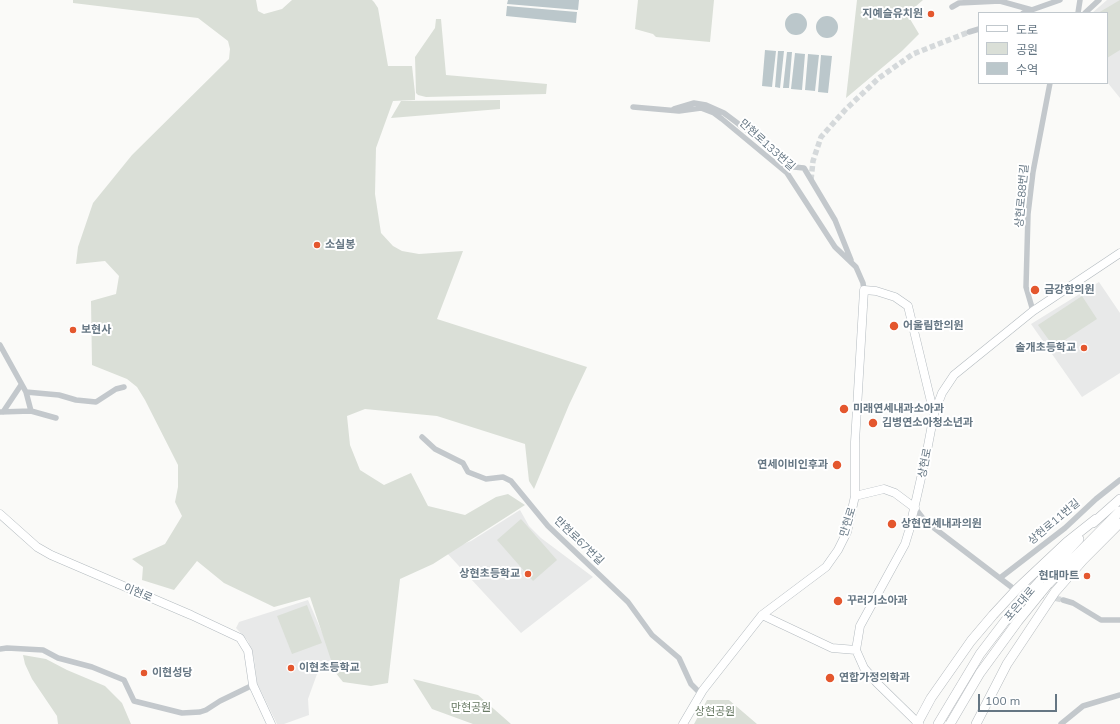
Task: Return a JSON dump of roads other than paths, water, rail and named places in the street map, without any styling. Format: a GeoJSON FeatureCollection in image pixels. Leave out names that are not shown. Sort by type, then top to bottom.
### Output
{"type":"FeatureCollection","features":[{"type":"Feature","properties":{"kind":"main road","name":"포은대로"},"geometry":{"type":"LineString","coordinates":[[950,724],[980,673],[1018,621],[1043,583],[1096,519],[1120,499]]}},
{"type":"Feature","properties":{"kind":"main road","name":"포은대로"},"geometry":{"type":"LineString","coordinates":[[938,724],[980,654],[1016,608],[1120,511]]}},
{"type":"Feature","properties":{"kind":"main road"},"geometry":{"type":"LineString","coordinates":[[918,723],[932,698],[971,641],[1020,585],[1067,542],[1096,519]]}},
{"type":"Feature","properties":{"kind":"main road"},"geometry":{"type":"LineString","coordinates":[[976,724],[1007,664],[1053,594],[1083,560],[1120,523]]}},
{"type":"Feature","properties":{"kind":"street"},"geometry":{"type":"LineString","coordinates":[[1026,12],[1060,0]]}},
{"type":"Feature","properties":{"kind":"street"},"geometry":{"type":"LineString","coordinates":[[1078,12],[1080,0]]}},
{"type":"Feature","properties":{"kind":"street"},"geometry":{"type":"LineString","coordinates":[[1086,12],[1099,0]]}},
{"type":"Feature","properties":{"kind":"street"},"geometry":{"type":"LineString","coordinates":[[952,7],[959,3],[1003,1],[1032,10]]}},
{"type":"Feature","properties":{"kind":"street"},"geometry":{"type":"LineString","coordinates":[[969,32],[978,29]]}},
{"type":"Feature","properties":{"kind":"street","name":"상현로88번길"},"geometry":{"type":"LineString","coordinates":[[1033,311],[1026,287],[1028,214],[1033,172],[1050,84]]}},
{"type":"Feature","properties":{"kind":"street"},"geometry":{"type":"LineString","coordinates":[[670,110],[694,103],[706,105],[724,113],[794,167],[804,168],[834,220],[852,262]]}},
{"type":"Feature","properties":{"kind":"street","name":"만현로133번길"},"geometry":{"type":"LineString","coordinates":[[633,107],[670,110],[708,110],[722,119],[787,173],[835,247],[852,262]]}},
{"type":"Feature","properties":{"kind":"street","name":"상현로"},"geometry":{"type":"LineString","coordinates":[[856,650],[860,626],[905,544],[915,508],[934,414],[942,393],[954,375],[1033,311],[1120,253]]}},
{"type":"Feature","properties":{"kind":"street","name":"만현로"},"geometry":{"type":"LineString","coordinates":[[684,724],[701,694],[762,615],[826,567],[838,550],[847,532],[855,496],[855,442],[864,290],[861,276],[852,262]]}},
{"type":"Feature","properties":{"kind":"street"},"geometry":{"type":"LineString","coordinates":[[864,290],[876,291],[895,298],[908,306],[934,414]]}},
{"type":"Feature","properties":{"kind":"street"},"geometry":{"type":"LineString","coordinates":[[0,345],[26,392],[31,412]]}},
{"type":"Feature","properties":{"kind":"street"},"geometry":{"type":"LineString","coordinates":[[2,412],[21,385]]}},
{"type":"Feature","properties":{"kind":"street"},"geometry":{"type":"LineString","coordinates":[[26,392],[59,395],[76,400],[96,402],[116,389],[124,388]]}},
{"type":"Feature","properties":{"kind":"street"},"geometry":{"type":"LineString","coordinates":[[2,412],[31,412],[56,418]]}},
{"type":"Feature","properties":{"kind":"street","name":"만현로67번길"},"geometry":{"type":"LineString","coordinates":[[422,437],[435,449],[463,463],[468,472],[486,479],[503,477],[511,481],[548,526],[628,602],[652,635],[679,658],[691,684],[701,694]]}},
{"type":"Feature","properties":{"kind":"street","name":"상현로11번길"},"geometry":{"type":"LineString","coordinates":[[1000,578],[1066,528],[1096,499],[1120,480]]}},
{"type":"Feature","properties":{"kind":"street"},"geometry":{"type":"LineString","coordinates":[[855,496],[884,489],[895,494],[915,508],[925,522],[1000,578],[1020,585]]}},
{"type":"Feature","properties":{"kind":"street","name":"이현로"},"geometry":{"type":"LineString","coordinates":[[0,514],[38,547],[51,555],[240,638],[248,651],[253,684],[271,724]]}},
{"type":"Feature","properties":{"kind":"street"},"geometry":{"type":"LineString","coordinates":[[1063,600],[1101,620],[1120,620]]}},
{"type":"Feature","properties":{"kind":"street"},"geometry":{"type":"LineString","coordinates":[[762,615],[832,648],[856,650],[864,668],[918,723]]}},
{"type":"Feature","properties":{"kind":"street"},"geometry":{"type":"LineString","coordinates":[[0,649],[43,650],[58,658],[92,667],[124,680],[134,701],[191,713],[206,710],[253,684]]}},
{"type":"Feature","properties":{"kind":"street"},"geometry":{"type":"LineString","coordinates":[[1061,724],[1083,706],[1120,695]]}},
{"type":"Feature","properties":{"kind":"water"},"geometry":{"type":"Polygon","coordinates":[[[508,0],[579,0],[578,10],[507,4],[508,0]]]}},
{"type":"Feature","properties":{"kind":"water"},"geometry":{"type":"Polygon","coordinates":[[[507,6],[577,12],[576,23],[506,16],[507,6]]]}},
{"type":"Feature","properties":{"kind":"water"},"geometry":{"type":"Polygon","coordinates":[[[796,13],[804,16],[807,24],[804,32],[796,35],[788,32],[785,24],[788,16],[796,13]]]}},
{"type":"Feature","properties":{"kind":"water"},"geometry":{"type":"Polygon","coordinates":[[[827,16],[835,19],[838,27],[835,35],[827,38],[819,35],[816,27],[819,19],[827,16]]]}},
{"type":"Feature","properties":{"kind":"water"},"geometry":{"type":"Polygon","coordinates":[[[765,50],[776,51],[772,87],[762,86],[765,50]]]}},
{"type":"Feature","properties":{"kind":"water"},"geometry":{"type":"Polygon","coordinates":[[[778,51],[784,51],[780,88],[775,87],[778,51]]]}},
{"type":"Feature","properties":{"kind":"water"},"geometry":{"type":"Polygon","coordinates":[[[787,52],[792,52],[789,88],[783,88],[787,52]]]}},
{"type":"Feature","properties":{"kind":"water"},"geometry":{"type":"Polygon","coordinates":[[[795,53],[805,54],[802,90],[791,89],[795,53]]]}},
{"type":"Feature","properties":{"kind":"water"},"geometry":{"type":"Polygon","coordinates":[[[808,54],[819,55],[815,91],[805,90],[808,54]]]}},
{"type":"Feature","properties":{"kind":"water"},"geometry":{"type":"Polygon","coordinates":[[[821,55],[832,56],[828,93],[818,92],[821,55]]]}},
{"type":"Feature","properties":{"kind":"tunnel"},"geometry":{"type":"LineString","coordinates":[[811,180],[813,161],[821,137],[846,109],[879,78],[913,54],[969,32]]}},
{"type":"Feature","properties":{"kind":"tunnel"},"geometry":{"type":"LineString","coordinates":[[1014,589],[1063,600]]}},
{"type":"Feature","properties":{"kind":"place","name":"지예슬유치원"},"geometry":{"type":"Point","coordinates":[931,14]}},
{"type":"Feature","properties":{"kind":"place","name":"소실봉"},"geometry":{"type":"Point","coordinates":[317,245]}},
{"type":"Feature","properties":{"kind":"place","name":"금강한의원"},"geometry":{"type":"Point","coordinates":[1035,290]}},
{"type":"Feature","properties":{"kind":"place","name":"어울림한의원"},"geometry":{"type":"Point","coordinates":[894,326]}},
{"type":"Feature","properties":{"kind":"place","name":"보현사"},"geometry":{"type":"Point","coordinates":[73,330]}},
{"type":"Feature","properties":{"kind":"place","name":"솔개초등학교"},"geometry":{"type":"Point","coordinates":[1084,348]}},
{"type":"Feature","properties":{"kind":"place","name":"미래연세내과소아과"},"geometry":{"type":"Point","coordinates":[844,409]}},
{"type":"Feature","properties":{"kind":"place","name":"김병연소아청소년과"},"geometry":{"type":"Point","coordinates":[873,423]}},
{"type":"Feature","properties":{"kind":"place","name":"연세이비인후과"},"geometry":{"type":"Point","coordinates":[837,465]}},
{"type":"Feature","properties":{"kind":"place","name":"상현연세내과의원"},"geometry":{"type":"Point","coordinates":[892,524]}},
{"type":"Feature","properties":{"kind":"place","name":"상현초등학교"},"geometry":{"type":"Point","coordinates":[528,574]}},
{"type":"Feature","properties":{"kind":"place","name":"현대마트"},"geometry":{"type":"Point","coordinates":[1087,576]}},
{"type":"Feature","properties":{"kind":"place","name":"꾸러기소아과"},"geometry":{"type":"Point","coordinates":[838,601]}},
{"type":"Feature","properties":{"kind":"place","name":"이현초등학교"},"geometry":{"type":"Point","coordinates":[291,668]}},
{"type":"Feature","properties":{"kind":"place","name":"이현성당"},"geometry":{"type":"Point","coordinates":[144,673]}},
{"type":"Feature","properties":{"kind":"place","name":"연합가정의학과"},"geometry":{"type":"Point","coordinates":[830,678]}},
{"type":"Feature","properties":{"kind":"park label","name":"만현공원"},"geometry":{"type":"Point","coordinates":[471,708]}},
{"type":"Feature","properties":{"kind":"park label","name":"상현공원"},"geometry":{"type":"Point","coordinates":[715,712]}}]}
